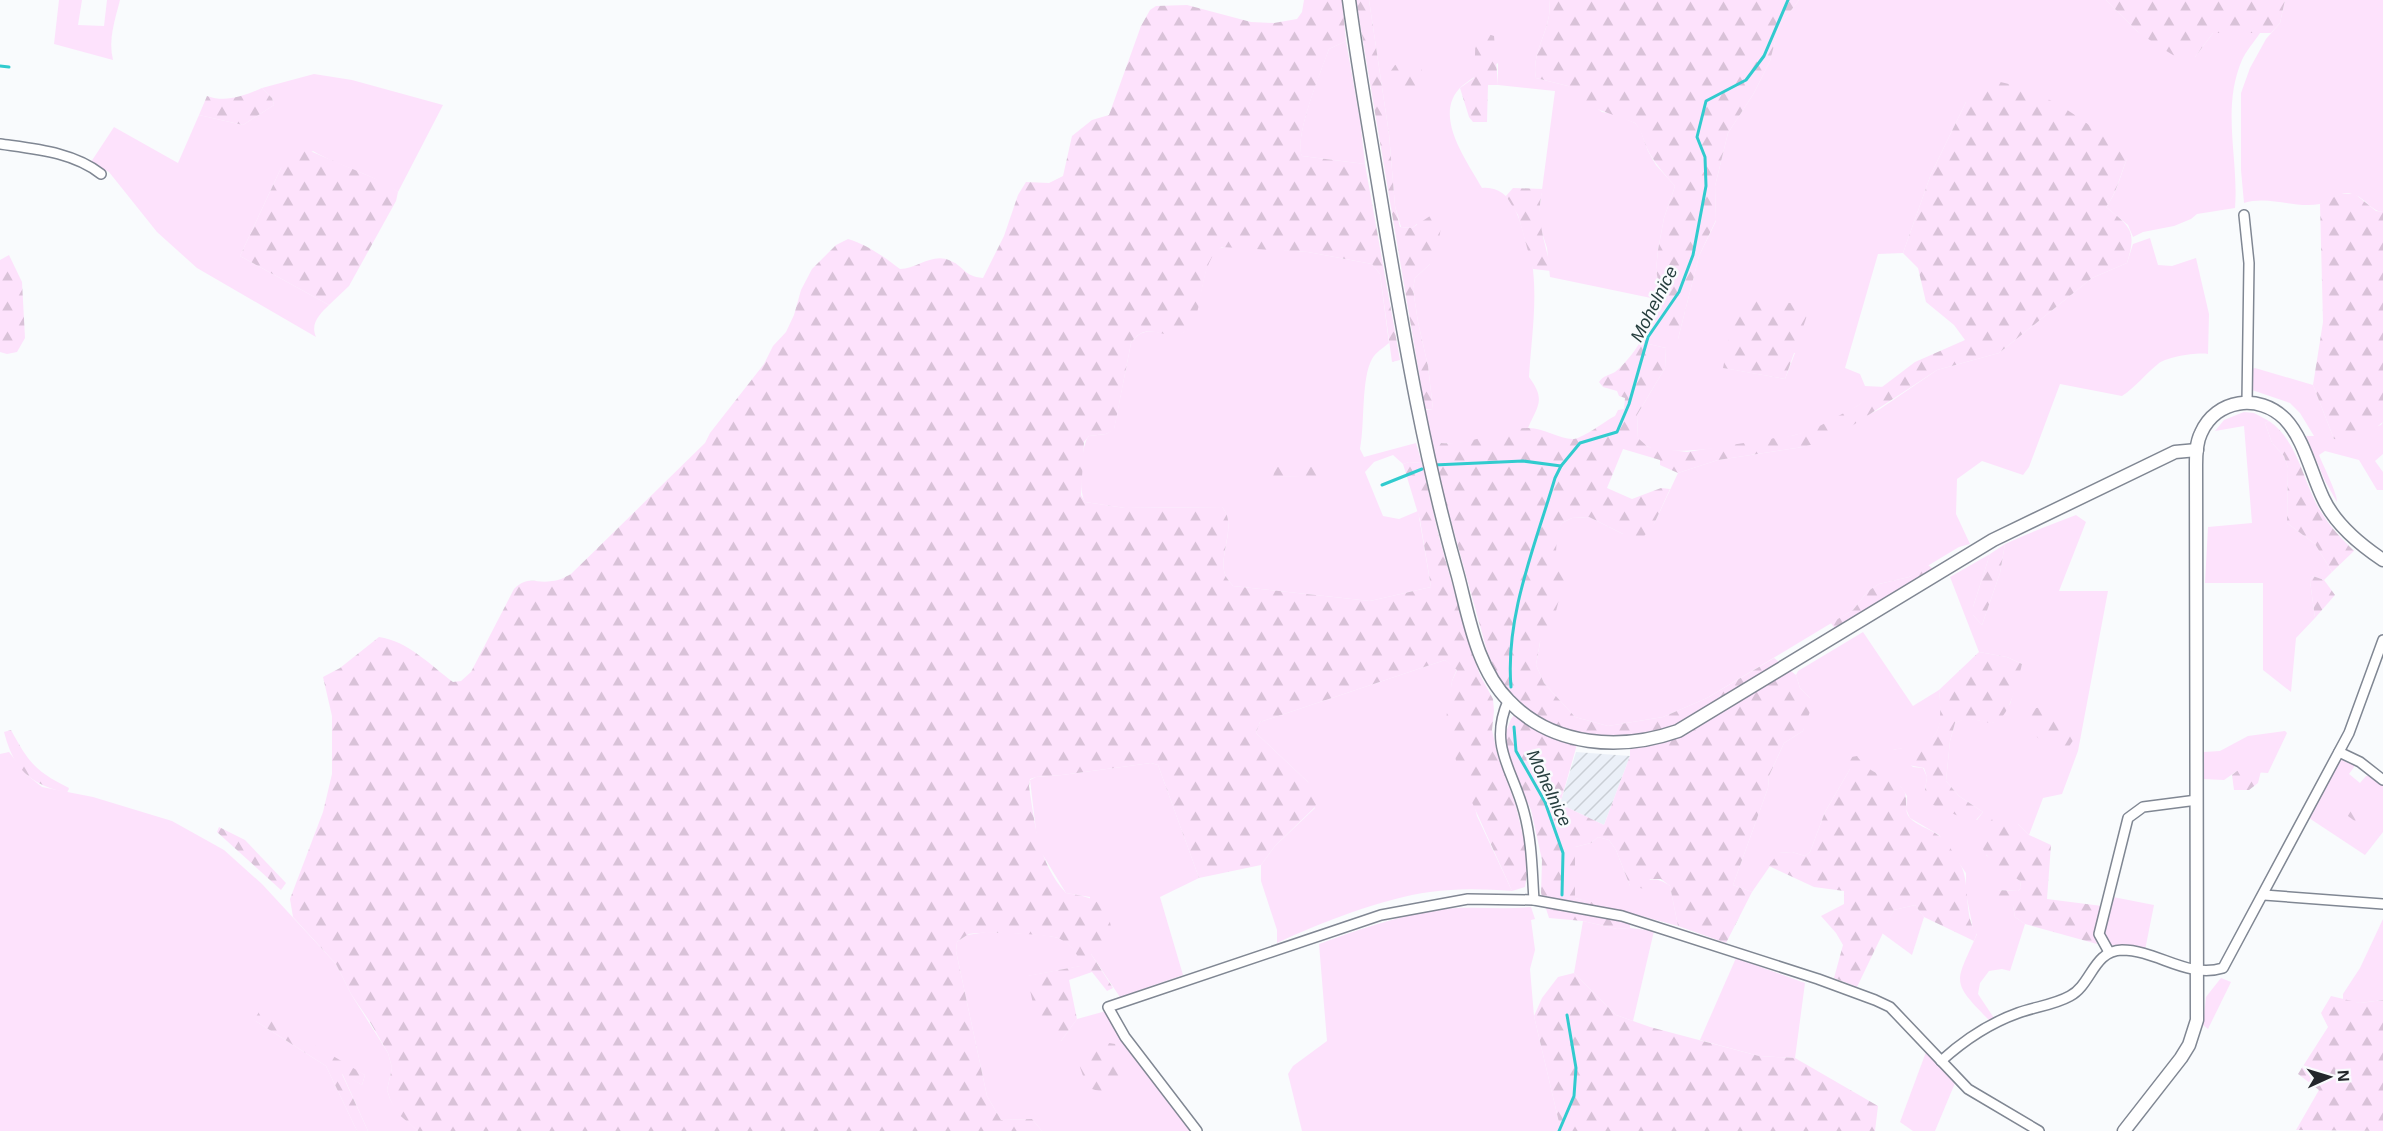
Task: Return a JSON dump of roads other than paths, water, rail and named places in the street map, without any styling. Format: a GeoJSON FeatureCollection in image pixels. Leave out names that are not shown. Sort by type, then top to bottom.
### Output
{"type":"FeatureCollection","features":[{"type":"Feature","properties":{"kind":"street"},"geometry":{"type":"LineString","coordinates":[[1349,0],[1409,369],[1438,506],[1475,638],[1493,681],[1508,700],[1523,714],[1558,733],[1588,742],[1631,743],[1671,733],[1695,722],[1993,540],[2175,452],[2197,450]]}},
{"type":"Feature","properties":{"kind":"street"},"geometry":{"type":"LineString","coordinates":[[0,144],[33,148],[72,157],[88,163],[101,174]]}},
{"type":"Feature","properties":{"kind":"street"},"geometry":{"type":"LineString","coordinates":[[2244,215],[2249,263],[2247,402]]}},
{"type":"Feature","properties":{"kind":"street"},"geometry":{"type":"LineString","coordinates":[[2124,1131],[2169,1075],[2189,1045],[2197,1020],[2197,450],[2200,434],[2213,416],[2223,408],[2247,402],[2270,408],[2289,424],[2297,436],[2329,509],[2352,536],[2383,560]]}},
{"type":"Feature","properties":{"kind":"street"},"geometry":{"type":"LineString","coordinates":[[1941,1061],[1989,1026],[2017,1013],[2068,997],[2082,987],[2097,962],[2109,952],[2122,950],[2140,953],[2198,971],[2223,968],[2349,733],[2383,640]]}},
{"type":"Feature","properties":{"kind":"street"},"geometry":{"type":"LineString","coordinates":[[1508,700],[1501,716],[1501,749],[1524,812],[1531,851],[1534,900]]}},
{"type":"Feature","properties":{"kind":"street"},"geometry":{"type":"LineString","coordinates":[[2339,752],[2360,762],[2383,780]]}},
{"type":"Feature","properties":{"kind":"street"},"geometry":{"type":"LineString","coordinates":[[2109,952],[2099,934],[2128,818],[2143,807],[2197,800]]}},
{"type":"Feature","properties":{"kind":"street"},"geometry":{"type":"LineString","coordinates":[[2264,895],[2383,904]]}},
{"type":"Feature","properties":{"kind":"street"},"geometry":{"type":"LineString","coordinates":[[1197,1131],[1125,1037],[1108,1007],[1381,915],[1468,899],[1534,900],[1623,916],[1875,999],[1890,1007],[1968,1089],[2039,1131]]}},
{"type":"Feature","properties":{"kind":"waterway","name":"Mohelnice"},"geometry":{"type":"LineString","coordinates":[[1511,687],[1510,660],[1517,608],[1523,581],[1555,478],[1561,466],[1580,443],[1617,432],[1629,404],[1648,337],[1679,292],[1693,255],[1706,186],[1705,157],[1697,137],[1706,101],[1746,80],[1764,56],[1788,0]]}},
{"type":"Feature","properties":{"kind":"waterway"},"geometry":{"type":"LineString","coordinates":[[0,66],[9,67]]}},
{"type":"Feature","properties":{"kind":"waterway"},"geometry":{"type":"LineString","coordinates":[[1434,465],[1523,461],[1561,466]]}},
{"type":"Feature","properties":{"kind":"waterway"},"geometry":{"type":"LineString","coordinates":[[1382,485],[1422,469]]}},
{"type":"Feature","properties":{"kind":"waterway","name":"Mohelnice"},"geometry":{"type":"LineString","coordinates":[[1514,727],[1516,751],[1545,802],[1563,853],[1562,895]]}},
{"type":"Feature","properties":{"kind":"waterway","name":"Mohelnice"},"geometry":{"type":"LineString","coordinates":[[1559,1131],[1574,1096],[1576,1068],[1567,1015]]}}]}
